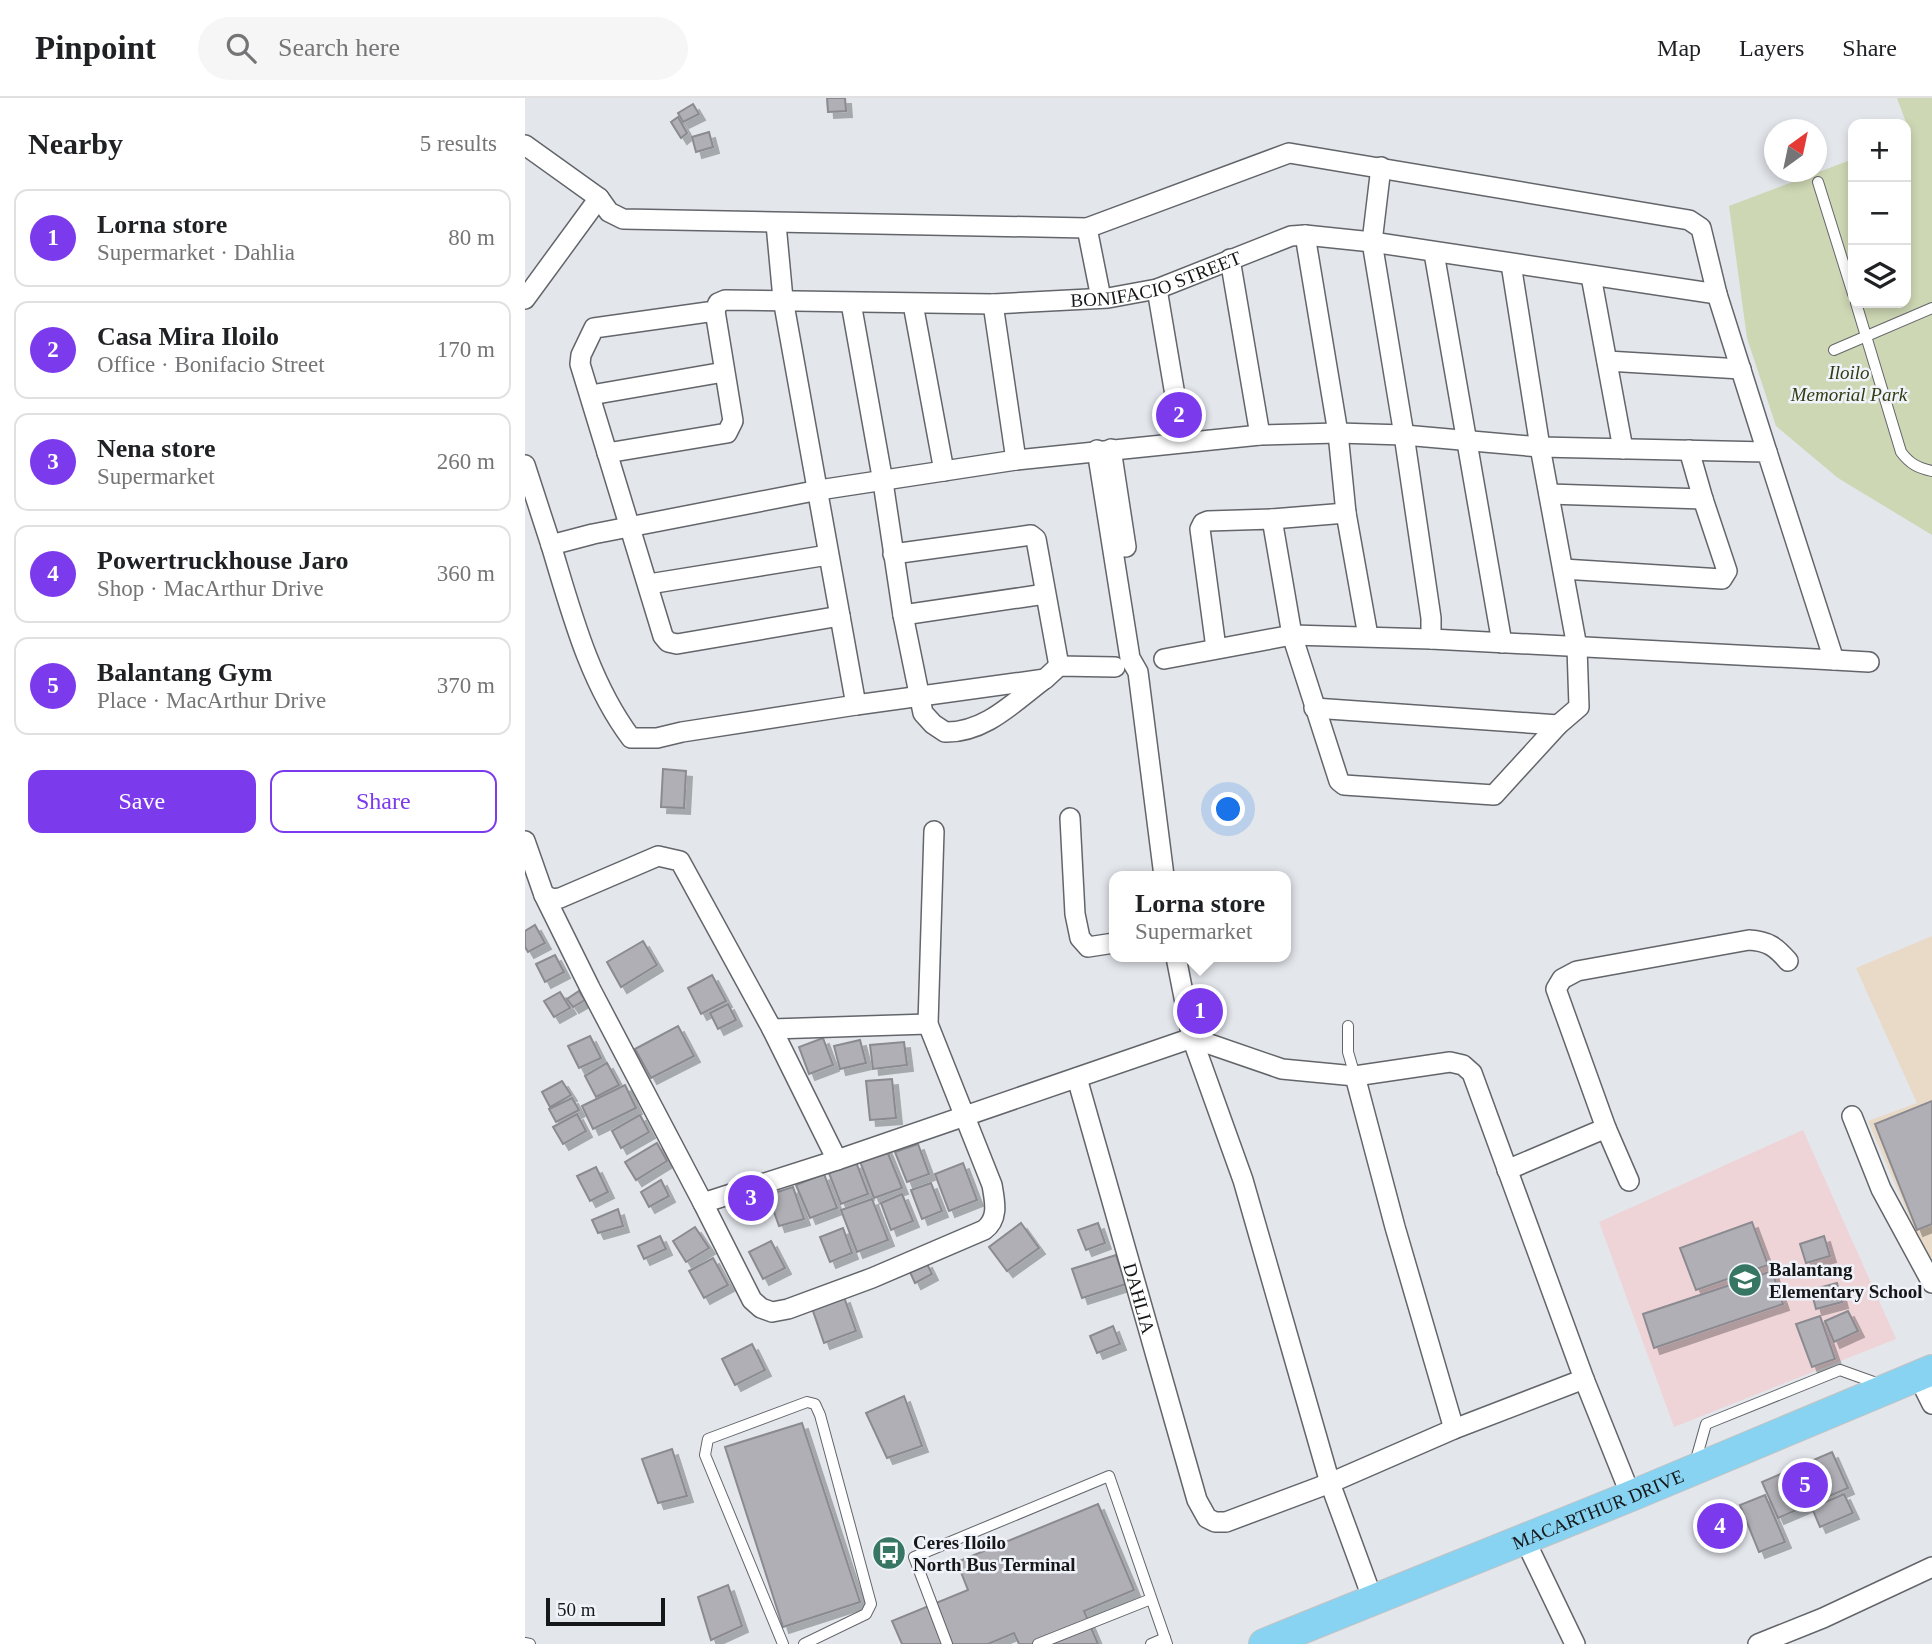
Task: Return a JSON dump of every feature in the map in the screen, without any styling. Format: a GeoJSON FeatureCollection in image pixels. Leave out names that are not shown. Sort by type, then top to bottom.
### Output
{"type":"FeatureCollection","features":[{"type":"Feature","properties":{"kind":"main road","name":"MACARTHUR DRIVE"},"geometry":{"type":"LineString","coordinates":[[1264,1644],[1525,1540],[1925,1373]]}},
{"type":"Feature","properties":{"kind":"street"},"geometry":{"type":"LineString","coordinates":[[525,145],[599,198],[609,212],[623,219],[1087,228],[1289,153],[1696,223],[1701,228],[1717,294],[1833,660]]}},
{"type":"Feature","properties":{"kind":"street"},"geometry":{"type":"LineString","coordinates":[[1381,167],[1372,242],[1404,435],[1431,618],[1431,639]]}},
{"type":"Feature","properties":{"kind":"street"},"geometry":{"type":"LineString","coordinates":[[525,299],[599,198]]}},
{"type":"Feature","properties":{"kind":"street"},"geometry":{"type":"LineString","coordinates":[[776,224],[783,299],[856,705]]}},
{"type":"Feature","properties":{"kind":"street"},"geometry":{"type":"LineString","coordinates":[[1087,228],[1101,298]]}},
{"type":"Feature","properties":{"kind":"street"},"geometry":{"type":"LineString","coordinates":[[1305,235],[1338,433],[1346,513],[1368,636]]}},
{"type":"Feature","properties":{"kind":"street","name":"BONIFACIO STREET"},"geometry":{"type":"LineString","coordinates":[[591,395],[580,364],[581,355],[594,328],[715,311],[718,303],[725,300],[993,304],[1101,298],[1157,289],[1291,236],[1372,242],[1717,294]]}},
{"type":"Feature","properties":{"kind":"street"},"geometry":{"type":"LineString","coordinates":[[1434,253],[1502,643]]}},
{"type":"Feature","properties":{"kind":"street"},"geometry":{"type":"LineString","coordinates":[[1230,260],[1260,435]]}},
{"type":"Feature","properties":{"kind":"street"},"geometry":{"type":"LineString","coordinates":[[1272,519],[1291,635],[1339,781],[1351,787],[1494,795],[1579,707],[1577,647],[1540,447],[1511,264]]}},
{"type":"Feature","properties":{"kind":"street"},"geometry":{"type":"LineString","coordinates":[[1591,276],[1623,449]]}},
{"type":"Feature","properties":{"kind":"street"},"geometry":{"type":"LineString","coordinates":[[1157,289],[1183,442]]}},
{"type":"Feature","properties":{"kind":"street"},"geometry":{"type":"LineString","coordinates":[[851,303],[883,482],[903,615],[923,713],[945,732],[954,733],[989,722],[1052,673]]}},
{"type":"Feature","properties":{"kind":"street"},"geometry":{"type":"LineString","coordinates":[[912,304],[944,471]]}},
{"type":"Feature","properties":{"kind":"street"},"geometry":{"type":"LineString","coordinates":[[993,304],[1016,460]]}},
{"type":"Feature","properties":{"kind":"street"},"geometry":{"type":"LineString","coordinates":[[607,453],[727,433],[731,428],[733,421],[715,311]]}},
{"type":"Feature","properties":{"kind":"street"},"geometry":{"type":"LineString","coordinates":[[1607,361],[1741,369]]}},
{"type":"Feature","properties":{"kind":"street"},"geometry":{"type":"LineString","coordinates":[[724,372],[591,395],[663,636],[668,642],[677,644],[840,616]]}},
{"type":"Feature","properties":{"kind":"street"},"geometry":{"type":"LineString","coordinates":[[551,545],[593,534],[819,490],[1104,449],[1260,435],[1404,435],[1540,447],[1767,452]]}},
{"type":"Feature","properties":{"kind":"street"},"geometry":{"type":"LineString","coordinates":[[1104,449],[1135,648],[1143,657],[1138,672],[1163,871]]}},
{"type":"Feature","properties":{"kind":"street"},"geometry":{"type":"LineString","coordinates":[[1563,569],[1722,579],[1727,571],[1689,450]]}},
{"type":"Feature","properties":{"kind":"street"},"geometry":{"type":"LineString","coordinates":[[525,465],[587,659],[631,738],[657,738],[1052,673],[1115,667]]}},
{"type":"Feature","properties":{"kind":"street"},"geometry":{"type":"LineString","coordinates":[[1549,494],[1703,499]]}},
{"type":"Feature","properties":{"kind":"street"},"geometry":{"type":"LineString","coordinates":[[1216,648],[1200,528],[1203,523],[1346,513]]}},
{"type":"Feature","properties":{"kind":"street"},"geometry":{"type":"LineString","coordinates":[[893,554],[1031,534],[1036,539],[1045,594],[1052,673]]}},
{"type":"Feature","properties":{"kind":"street"},"geometry":{"type":"LineString","coordinates":[[649,584],[828,555]]}},
{"type":"Feature","properties":{"kind":"street"},"geometry":{"type":"LineString","coordinates":[[903,615],[1045,594]]}},
{"type":"Feature","properties":{"kind":"street"},"geometry":{"type":"LineString","coordinates":[[1164,659],[1291,635],[1368,636],[1869,662]]}},
{"type":"Feature","properties":{"kind":"street"},"geometry":{"type":"LineString","coordinates":[[1314,708],[1558,726]]}},
{"type":"Feature","properties":{"kind":"street"},"geometry":{"type":"LineString","coordinates":[[1070,818],[1075,914],[1080,938],[1088,947],[1109,944]]}},
{"type":"Feature","properties":{"kind":"street"},"geometry":{"type":"LineString","coordinates":[[525,841],[544,895],[752,1300],[761,1308],[772,1312],[808,1303],[872,1279],[991,1225],[995,1203],[992,1185],[928,1024],[934,831]]}},
{"type":"Feature","properties":{"kind":"street"},"geometry":{"type":"LineString","coordinates":[[544,895],[553,899],[561,898],[658,856],[680,861],[772,1029],[837,1160]]}},
{"type":"Feature","properties":{"kind":"street"},"geometry":{"type":"LineString","coordinates":[[1629,1181],[1606,1128],[1556,989],[1562,979],[1577,971],[1749,940],[1776,947],[1788,961]]}},
{"type":"Feature","properties":{"kind":"street"},"geometry":{"type":"LineString","coordinates":[[1177,962],[1192,1038],[1243,1180],[1330,1483],[1373,1600]]}},
{"type":"Feature","properties":{"kind":"street"},"geometry":{"type":"LineString","coordinates":[[772,1029],[928,1024]]}},
{"type":"Feature","properties":{"kind":"street"},"geometry":{"type":"LineString","coordinates":[[703,1203],[1192,1038],[1282,1069],[1355,1076],[1450,1062],[1463,1065],[1472,1073],[1584,1379],[1632,1496]]}},
{"type":"Feature","properties":{"kind":"street"},"geometry":{"type":"LineString","coordinates":[[1355,1076],[1395,1227],[1454,1429]]}},
{"type":"Feature","properties":{"kind":"street","name":"DAHLIA"},"geometry":{"type":"LineString","coordinates":[[1077,1077],[1197,1500],[1207,1518],[1215,1522],[1226,1522],[1330,1483]]}},
{"type":"Feature","properties":{"kind":"street"},"geometry":{"type":"LineString","coordinates":[[1852,1116],[1881,1189],[1932,1283]]}},
{"type":"Feature","properties":{"kind":"street"},"geometry":{"type":"LineString","coordinates":[[1507,1170],[1606,1128]]}},
{"type":"Feature","properties":{"kind":"street"},"geometry":{"type":"LineString","coordinates":[[1925,1373],[1932,1404]]}},
{"type":"Feature","properties":{"kind":"street"},"geometry":{"type":"LineString","coordinates":[[1330,1483],[1454,1429],[1584,1379]]}},
{"type":"Feature","properties":{"kind":"street"},"geometry":{"type":"LineString","coordinates":[[1525,1540],[1575,1644]]}},
{"type":"Feature","properties":{"kind":"street"},"geometry":{"type":"LineString","coordinates":[[1758,1644],[1779,1640],[1932,1567]]}},
{"type":"Feature","properties":{"kind":"lane"},"geometry":{"type":"LineString","coordinates":[[1818,182],[1848,278]]}},
{"type":"Feature","properties":{"kind":"lane"},"geometry":{"type":"LineString","coordinates":[[1858,308],[1901,452],[1918,468],[1932,471]]}},
{"type":"Feature","properties":{"kind":"lane"},"geometry":{"type":"LineString","coordinates":[[1834,350],[1932,308]]}},
{"type":"Feature","properties":{"kind":"lane"},"geometry":{"type":"LineString","coordinates":[[1348,1026],[1348,1052],[1355,1076]]}},
{"type":"Feature","properties":{"kind":"lane"},"geometry":{"type":"LineString","coordinates":[[783,1644],[705,1455],[705,1446],[708,1439],[807,1402],[815,1405],[820,1415],[871,1604],[866,1614],[804,1644]]}},
{"type":"Feature","properties":{"kind":"lane"},"geometry":{"type":"LineString","coordinates":[[947,1644],[914,1557],[1108,1476],[1166,1641],[1151,1644]]}},
{"type":"Feature","properties":{"kind":"lane"},"geometry":{"type":"LineString","coordinates":[[1038,1644],[1151,1599]]}},
{"type":"Feature","properties":{"kind":"shaded area"},"geometry":{"type":"Polygon","coordinates":[[[1932,936],[1932,1270],[1868,1121],[1917,1103],[1856,968],[1932,936]]]}},
{"type":"Feature","properties":{"kind":"shaded area","name":"Balantang Elementary School"},"geometry":{"type":"Polygon","coordinates":[[[1803,1130],[1896,1339],[1674,1427],[1599,1222],[1803,1130]]]}},
{"type":"Feature","properties":{"kind":"green space","name":"Iloilo Memorial Park"},"geometry":{"type":"Polygon","coordinates":[[[1897,98],[1932,98],[1932,535],[1838,478],[1776,426],[1747,338],[1729,206],[1792,182],[1827,182],[1827,169],[1848,161],[1848,308],[1911,308],[1911,119],[1905,119],[1897,98]]]}},
{"type":"Feature","properties":{"kind":"building"},"geometry":{"type":"Polygon","coordinates":[[[827,98],[845,98],[846,111],[828,112],[827,98]]]}},
{"type":"Feature","properties":{"kind":"building"},"geometry":{"type":"Polygon","coordinates":[[[693,104],[699,114],[683,122],[678,113],[693,104]]]}},
{"type":"Feature","properties":{"kind":"building"},"geometry":{"type":"Polygon","coordinates":[[[678,117],[687,133],[681,138],[671,122],[678,117]]]}},
{"type":"Feature","properties":{"kind":"building"},"geometry":{"type":"Polygon","coordinates":[[[709,132],[713,147],[696,152],[692,137],[709,132]]]}},
{"type":"Feature","properties":{"kind":"building"},"geometry":{"type":"Polygon","coordinates":[[[663,769],[686,771],[684,808],[661,807],[663,769]]]}},
{"type":"Feature","properties":{"kind":"building"},"geometry":{"type":"Polygon","coordinates":[[[535,925],[545,943],[528,952],[525,947],[525,931],[535,925]]]}},
{"type":"Feature","properties":{"kind":"building"},"geometry":{"type":"Polygon","coordinates":[[[643,941],[657,965],[621,987],[607,962],[643,941]]]}},
{"type":"Feature","properties":{"kind":"building"},"geometry":{"type":"Polygon","coordinates":[[[555,955],[564,972],[545,982],[536,964],[555,955]]]}},
{"type":"Feature","properties":{"kind":"building"},"geometry":{"type":"Polygon","coordinates":[[[712,975],[726,1001],[701,1014],[688,988],[712,975]]]}},
{"type":"Feature","properties":{"kind":"building"},"geometry":{"type":"Polygon","coordinates":[[[579,991],[585,1000],[573,1007],[567,999],[579,991]]]}},
{"type":"Feature","properties":{"kind":"building"},"geometry":{"type":"Polygon","coordinates":[[[560,992],[570,1008],[554,1017],[544,1001],[560,992]]]}},
{"type":"Feature","properties":{"kind":"building"},"geometry":{"type":"Polygon","coordinates":[[[728,1004],[736,1020],[718,1029],[710,1013],[728,1004]]]}},
{"type":"Feature","properties":{"kind":"building"},"geometry":{"type":"Polygon","coordinates":[[[678,1026],[694,1056],[651,1078],[635,1049],[678,1026]]]}},
{"type":"Feature","properties":{"kind":"building"},"geometry":{"type":"Polygon","coordinates":[[[590,1036],[601,1058],[579,1068],[568,1046],[590,1036]]]}},
{"type":"Feature","properties":{"kind":"building"},"geometry":{"type":"Polygon","coordinates":[[[823,1038],[833,1065],[809,1074],[799,1047],[823,1038]]]}},
{"type":"Feature","properties":{"kind":"building"},"geometry":{"type":"Polygon","coordinates":[[[860,1040],[866,1063],[840,1069],[834,1046],[860,1040]]]}},
{"type":"Feature","properties":{"kind":"building"},"geometry":{"type":"Polygon","coordinates":[[[904,1042],[907,1065],[873,1069],[870,1045],[904,1042]]]}},
{"type":"Feature","properties":{"kind":"building"},"geometry":{"type":"Polygon","coordinates":[[[607,1063],[619,1085],[596,1097],[585,1076],[607,1063]]]}},
{"type":"Feature","properties":{"kind":"building"},"geometry":{"type":"Polygon","coordinates":[[[892,1079],[896,1118],[870,1120],[866,1081],[892,1079]]]}},
{"type":"Feature","properties":{"kind":"building"},"geometry":{"type":"Polygon","coordinates":[[[562,1081],[571,1095],[550,1107],[542,1092],[562,1081]]]}},
{"type":"Feature","properties":{"kind":"building"},"geometry":{"type":"Polygon","coordinates":[[[625,1085],[636,1108],[593,1129],[582,1106],[625,1085]]]}},
{"type":"Feature","properties":{"kind":"building"},"geometry":{"type":"Polygon","coordinates":[[[572,1098],[579,1110],[556,1122],[549,1109],[572,1098]]]}},
{"type":"Feature","properties":{"kind":"building"},"geometry":{"type":"Polygon","coordinates":[[[1932,1101],[1932,1224],[1917,1230],[1875,1124],[1932,1101]]]}},
{"type":"Feature","properties":{"kind":"building"},"geometry":{"type":"Polygon","coordinates":[[[577,1114],[586,1131],[563,1144],[553,1127],[577,1114]]]}},
{"type":"Feature","properties":{"kind":"building"},"geometry":{"type":"Polygon","coordinates":[[[640,1115],[649,1132],[621,1148],[612,1131],[640,1115]]]}},
{"type":"Feature","properties":{"kind":"building"},"geometry":{"type":"Polygon","coordinates":[[[657,1143],[667,1161],[636,1180],[625,1162],[657,1143]]]}},
{"type":"Feature","properties":{"kind":"building"},"geometry":{"type":"Polygon","coordinates":[[[918,1144],[929,1174],[907,1182],[895,1152],[918,1144]]]}},
{"type":"Feature","properties":{"kind":"building"},"geometry":{"type":"Polygon","coordinates":[[[885,1146],[902,1188],[874,1198],[858,1156],[885,1146]]]}},
{"type":"Feature","properties":{"kind":"building"},"geometry":{"type":"Polygon","coordinates":[[[856,1162],[868,1194],[841,1204],[829,1173],[856,1162]]]}},
{"type":"Feature","properties":{"kind":"building"},"geometry":{"type":"Polygon","coordinates":[[[963,1163],[977,1200],[949,1211],[935,1174],[963,1163]]]}},
{"type":"Feature","properties":{"kind":"building"},"geometry":{"type":"Polygon","coordinates":[[[596,1167],[608,1192],[590,1201],[577,1176],[596,1167]]]}},
{"type":"Feature","properties":{"kind":"building"},"geometry":{"type":"Polygon","coordinates":[[[824,1174],[837,1208],[810,1218],[796,1185],[824,1174]]]}},
{"type":"Feature","properties":{"kind":"building"},"geometry":{"type":"Polygon","coordinates":[[[661,1180],[669,1196],[649,1207],[641,1192],[661,1180]]]}},
{"type":"Feature","properties":{"kind":"building"},"geometry":{"type":"Polygon","coordinates":[[[931,1183],[942,1211],[922,1219],[911,1190],[931,1183]]]}},
{"type":"Feature","properties":{"kind":"building"},"geometry":{"type":"Polygon","coordinates":[[[793,1187],[804,1219],[779,1226],[768,1195],[793,1187]]]}},
{"type":"Feature","properties":{"kind":"building"},"geometry":{"type":"Polygon","coordinates":[[[755,1189],[763,1211],[746,1217],[738,1195],[755,1189]]]}},
{"type":"Feature","properties":{"kind":"building"},"geometry":{"type":"Polygon","coordinates":[[[902,1194],[913,1221],[891,1230],[881,1203],[902,1194]]]}},
{"type":"Feature","properties":{"kind":"building"},"geometry":{"type":"Polygon","coordinates":[[[872,1199],[888,1240],[857,1252],[841,1210],[872,1199]]]}},
{"type":"Feature","properties":{"kind":"building"},"geometry":{"type":"Polygon","coordinates":[[[618,1209],[623,1226],[598,1233],[592,1220],[618,1209]]]}},
{"type":"Feature","properties":{"kind":"building"},"geometry":{"type":"Polygon","coordinates":[[[1752,1222],[1768,1265],[1696,1290],[1680,1248],[1752,1222]]]}},
{"type":"Feature","properties":{"kind":"building"},"geometry":{"type":"Polygon","coordinates":[[[1021,1223],[1039,1248],[1007,1271],[989,1247],[1021,1223]]]}},
{"type":"Feature","properties":{"kind":"building"},"geometry":{"type":"Polygon","coordinates":[[[1098,1223],[1105,1243],[1086,1250],[1078,1230],[1098,1223]]]}},
{"type":"Feature","properties":{"kind":"building"},"geometry":{"type":"Polygon","coordinates":[[[695,1227],[709,1248],[686,1262],[673,1241],[695,1227]]]}},
{"type":"Feature","properties":{"kind":"building"},"geometry":{"type":"Polygon","coordinates":[[[843,1228],[852,1253],[830,1262],[820,1237],[843,1228]]]}},
{"type":"Feature","properties":{"kind":"building"},"geometry":{"type":"Polygon","coordinates":[[[660,1236],[666,1249],[644,1259],[638,1246],[660,1236]]]}},
{"type":"Feature","properties":{"kind":"building"},"geometry":{"type":"Polygon","coordinates":[[[1824,1236],[1830,1256],[1806,1263],[1800,1244],[1824,1236]]]}},
{"type":"Feature","properties":{"kind":"building"},"geometry":{"type":"Polygon","coordinates":[[[771,1241],[785,1268],[763,1279],[749,1252],[771,1241]]]}},
{"type":"Feature","properties":{"kind":"building"},"geometry":{"type":"Polygon","coordinates":[[[1116,1255],[1126,1284],[1082,1298],[1072,1269],[1116,1255]]]}},
{"type":"Feature","properties":{"kind":"building"},"geometry":{"type":"Polygon","coordinates":[[[713,1258],[728,1285],[704,1298],[689,1271],[713,1258]]]}},
{"type":"Feature","properties":{"kind":"building"},"geometry":{"type":"Polygon","coordinates":[[[926,1262],[932,1274],[915,1283],[909,1270],[926,1262]]]}},
{"type":"Feature","properties":{"kind":"building"},"geometry":{"type":"Polygon","coordinates":[[[1772,1271],[1783,1304],[1654,1348],[1643,1314],[1772,1271]]]}},
{"type":"Feature","properties":{"kind":"building"},"geometry":{"type":"Polygon","coordinates":[[[1837,1283],[1842,1302],[1816,1309],[1811,1290],[1837,1283]]]}},
{"type":"Feature","properties":{"kind":"building"},"geometry":{"type":"Polygon","coordinates":[[[844,1297],[856,1331],[824,1343],[812,1308],[844,1297]]]}},
{"type":"Feature","properties":{"kind":"building"},"geometry":{"type":"Polygon","coordinates":[[[1848,1311],[1858,1331],[1834,1342],[1825,1321],[1848,1311]]]}},
{"type":"Feature","properties":{"kind":"building"},"geometry":{"type":"Polygon","coordinates":[[[1820,1316],[1835,1359],[1812,1367],[1796,1324],[1820,1316]]]}},
{"type":"Feature","properties":{"kind":"building"},"geometry":{"type":"Polygon","coordinates":[[[1113,1326],[1120,1344],[1097,1353],[1090,1336],[1113,1326]]]}},
{"type":"Feature","properties":{"kind":"building"},"geometry":{"type":"Polygon","coordinates":[[[752,1344],[765,1370],[735,1385],[722,1359],[752,1344]]]}},
{"type":"Feature","properties":{"kind":"building"},"geometry":{"type":"Polygon","coordinates":[[[904,1396],[922,1446],[887,1458],[866,1413],[904,1396]]]}},
{"type":"Feature","properties":{"kind":"building"},"geometry":{"type":"Polygon","coordinates":[[[802,1423],[860,1602],[783,1627],[725,1447],[802,1423]]]}},
{"type":"Feature","properties":{"kind":"building"},"geometry":{"type":"Polygon","coordinates":[[[672,1449],[687,1496],[658,1503],[642,1459],[672,1449]]]}},
{"type":"Feature","properties":{"kind":"building"},"geometry":{"type":"Polygon","coordinates":[[[1832,1452],[1848,1488],[1778,1518],[1762,1482],[1832,1452]]]}},
{"type":"Feature","properties":{"kind":"building"},"geometry":{"type":"Polygon","coordinates":[[[1844,1494],[1853,1513],[1820,1527],[1812,1508],[1844,1494]]]}},
{"type":"Feature","properties":{"kind":"building"},"geometry":{"type":"Polygon","coordinates":[[[1765,1495],[1785,1542],[1759,1552],[1740,1505],[1765,1495]]]}},
{"type":"Feature","properties":{"kind":"building"},"geometry":{"type":"Polygon","coordinates":[[[1098,1504],[1134,1590],[1084,1611],[1098,1644],[1019,1644],[1014,1633],[988,1644],[902,1644],[892,1621],[968,1590],[957,1562],[1098,1504]]]}},
{"type":"Feature","properties":{"kind":"building"},"geometry":{"type":"Polygon","coordinates":[[[728,1585],[742,1626],[711,1640],[698,1597],[728,1585]]]}},
{"type":"Feature","properties":{"kind":"place","name":"Casa Mira Iloilo"},"geometry":{"type":"Point","coordinates":[1179,415]}},
{"type":"Feature","properties":{"kind":"place","name":"Lorna store"},"geometry":{"type":"Point","coordinates":[1200,1011]}},
{"type":"Feature","properties":{"kind":"place","name":"Nena store"},"geometry":{"type":"Point","coordinates":[751,1198]}},
{"type":"Feature","properties":{"kind":"place","name":"Balantang Elementary School"},"geometry":{"type":"Point","coordinates":[1745,1280]}},
{"type":"Feature","properties":{"kind":"place","name":"Balantang Gym"},"geometry":{"type":"Point","coordinates":[1805,1485]}},
{"type":"Feature","properties":{"kind":"place","name":"Powertruckhouse Jaro"},"geometry":{"type":"Point","coordinates":[1720,1526]}},
{"type":"Feature","properties":{"kind":"place","name":"Ceres Iloilo North Bus Terminal"},"geometry":{"type":"Point","coordinates":[889,1553]}}]}
